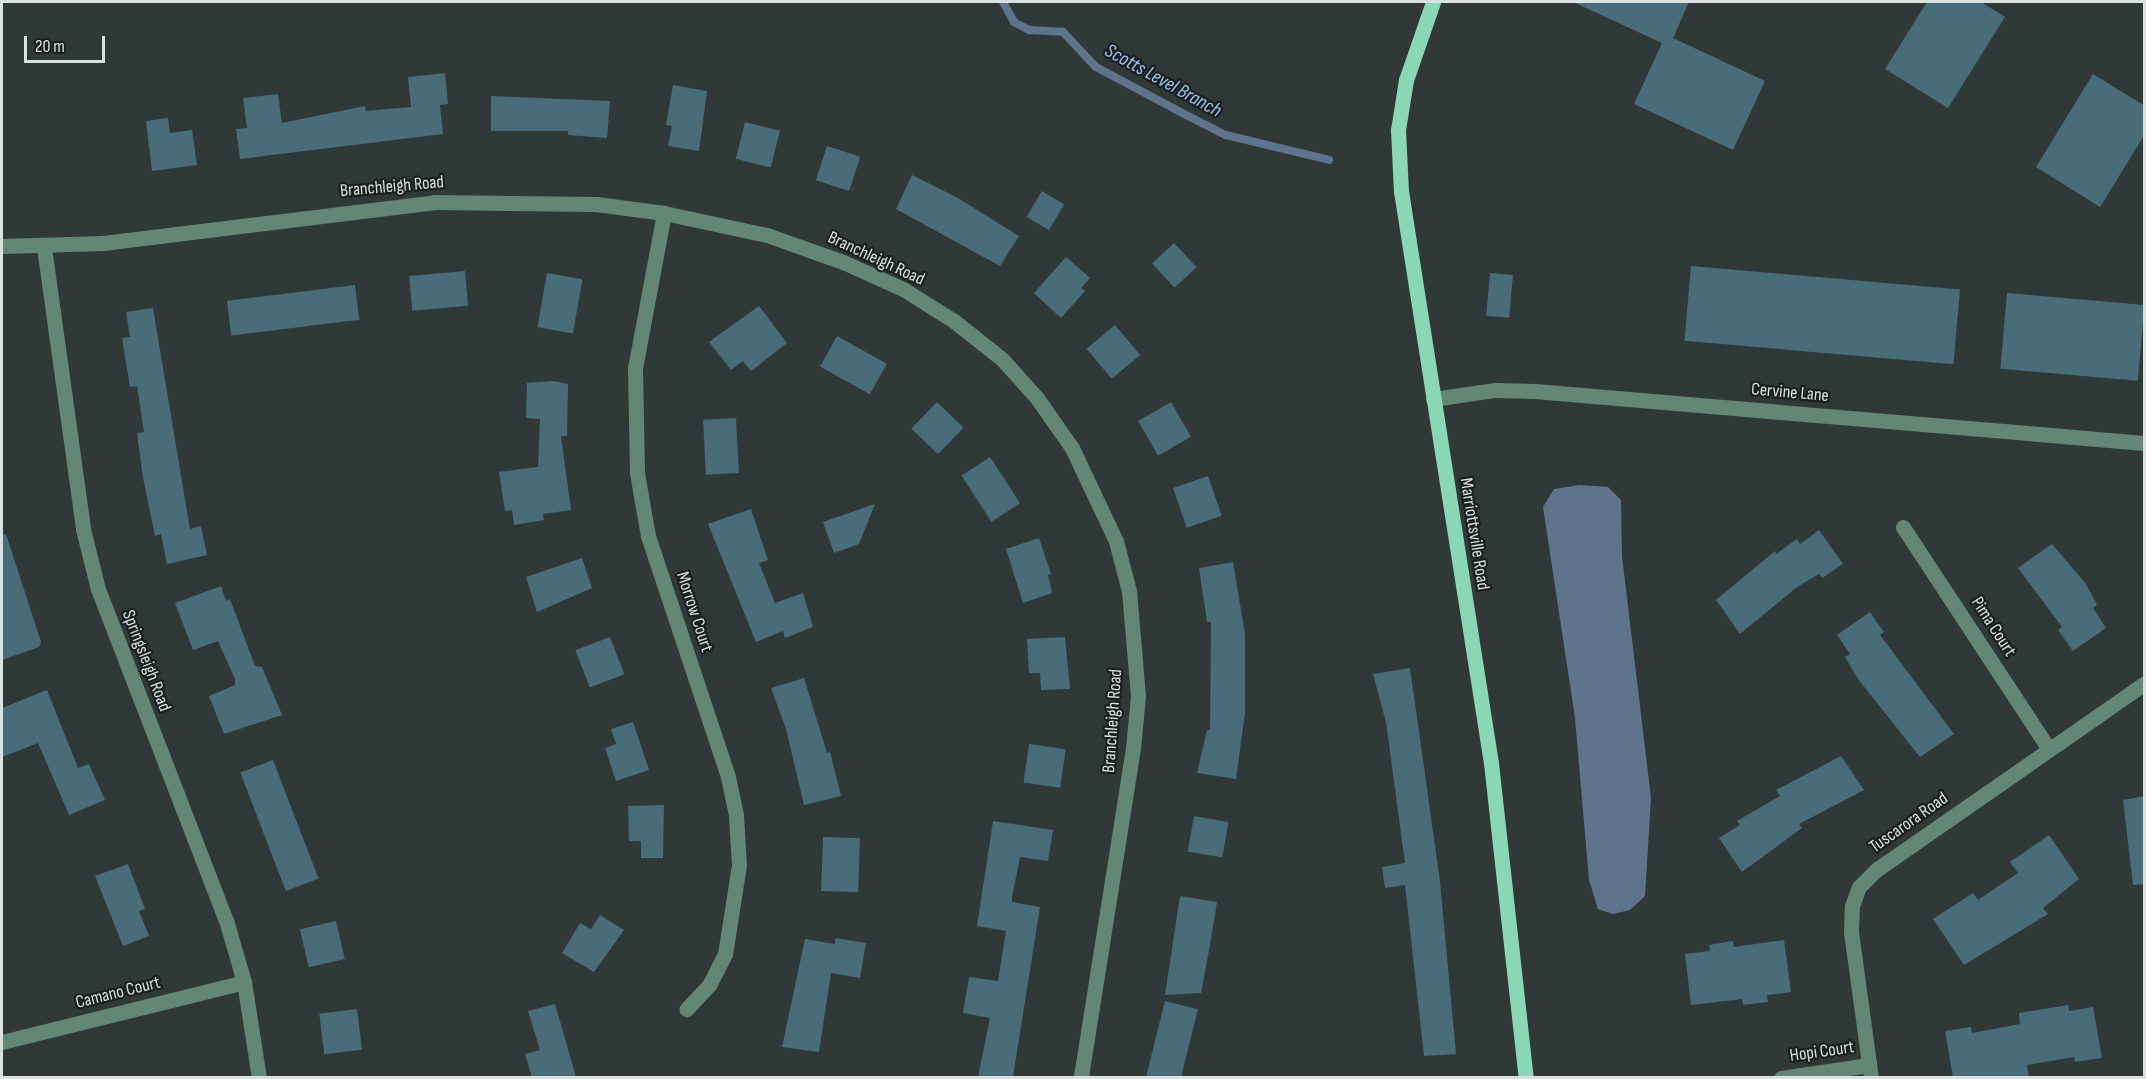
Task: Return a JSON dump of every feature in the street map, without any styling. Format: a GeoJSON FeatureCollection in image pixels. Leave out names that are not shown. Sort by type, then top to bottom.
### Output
{"type":"FeatureCollection","features":[{"type":"Feature","properties":{"kind":"main road","name":"Marriottsville Road"},"geometry":{"type":"LineString","coordinates":[[1433,2],[1406,80],[1398,130],[1401,191],[1491,763],[1526,1077]]}},
{"type":"Feature","properties":{"kind":"street","name":"Branchleigh Road"},"geometry":{"type":"LineString","coordinates":[[2,246],[44,247],[102,243],[435,202],[596,204],[664,213],[767,236],[843,262],[903,289],[954,321],[1002,359],[1037,398],[1072,448],[1097,495],[1116,541],[1129,591],[1138,696],[1133,748],[1081,1077]]}},
{"type":"Feature","properties":{"kind":"street","name":"Morrow Court"},"geometry":{"type":"LineString","coordinates":[[664,213],[635,368],[637,473],[648,536],[728,777],[736,815],[739,865],[725,954],[709,985],[687,1009]]}},
{"type":"Feature","properties":{"kind":"street","name":"Springsleigh Road"},"geometry":{"type":"LineString","coordinates":[[44,247],[83,529],[98,589],[226,920],[244,982],[259,1077]]}},
{"type":"Feature","properties":{"kind":"street","name":"Cervine Lane"},"geometry":{"type":"LineString","coordinates":[[1433,399],[1495,390],[1535,391],[2145,443]]}},
{"type":"Feature","properties":{"kind":"street","name":"Pima Court"},"geometry":{"type":"LineString","coordinates":[[1904,527],[2049,749]]}},
{"type":"Feature","properties":{"kind":"street","name":"Tuscarora Road"},"geometry":{"type":"LineString","coordinates":[[1870,1071],[1851,932],[1852,906],[1859,887],[1876,870],[2145,684]]}},
{"type":"Feature","properties":{"kind":"street","name":"Camano Court"},"geometry":{"type":"LineString","coordinates":[[2,1042],[244,982]]}},
{"type":"Feature","properties":{"kind":"street","name":"Hopi Court"},"geometry":{"type":"LineString","coordinates":[[1781,1077],[1870,1071]]}},
{"type":"Feature","properties":{"kind":"water"},"geometry":{"type":"Polygon","coordinates":[[[1580,485],[1608,487],[1621,500],[1622,556],[1651,798],[1645,896],[1630,910],[1613,914],[1598,909],[1589,880],[1575,718],[1543,507],[1554,489],[1580,485]]]}},
{"type":"Feature","properties":{"kind":"building"},"geometry":{"type":"Polygon","coordinates":[[[1573,2],[1689,2],[1673,38],[1765,81],[1733,150],[1634,104],[1662,43],[1573,2]]]}},
{"type":"Feature","properties":{"kind":"building"},"geometry":{"type":"Polygon","coordinates":[[[1927,2],[1981,2],[2005,17],[1948,108],[1885,69],[1927,2]]]}},
{"type":"Feature","properties":{"kind":"building"},"geometry":{"type":"Polygon","coordinates":[[[445,73],[448,104],[440,105],[443,134],[240,159],[236,129],[247,128],[243,98],[278,94],[282,123],[365,106],[366,111],[411,107],[408,77],[445,73]]]}},
{"type":"Feature","properties":{"kind":"building"},"geometry":{"type":"Polygon","coordinates":[[[2093,74],[2145,106],[2145,134],[2100,207],[2036,167],[2093,74]]]}},
{"type":"Feature","properties":{"kind":"building"},"geometry":{"type":"Polygon","coordinates":[[[673,85],[707,91],[699,151],[668,146],[672,126],[666,125],[673,85]]]}},
{"type":"Feature","properties":{"kind":"building"},"geometry":{"type":"Polygon","coordinates":[[[491,96],[610,101],[607,138],[568,135],[568,131],[491,131],[491,96]]]}},
{"type":"Feature","properties":{"kind":"building"},"geometry":{"type":"Polygon","coordinates":[[[168,118],[170,133],[192,130],[197,165],[152,171],[146,121],[168,118]]]}},
{"type":"Feature","properties":{"kind":"building"},"geometry":{"type":"Polygon","coordinates":[[[745,122],[780,131],[771,168],[736,159],[745,122]]]}},
{"type":"Feature","properties":{"kind":"building"},"geometry":{"type":"Polygon","coordinates":[[[827,146],[860,157],[849,191],[816,180],[827,146]]]}},
{"type":"Feature","properties":{"kind":"building"},"geometry":{"type":"Polygon","coordinates":[[[912,175],[958,198],[1019,236],[1000,266],[896,209],[912,175]]]}},
{"type":"Feature","properties":{"kind":"building"},"geometry":{"type":"Polygon","coordinates":[[[1042,191],[1064,204],[1049,230],[1027,217],[1042,191]]]}},
{"type":"Feature","properties":{"kind":"building"},"geometry":{"type":"Polygon","coordinates":[[[1174,243],[1197,267],[1175,288],[1152,263],[1174,243]]]}},
{"type":"Feature","properties":{"kind":"building"},"geometry":{"type":"Polygon","coordinates":[[[1066,257],[1090,278],[1081,288],[1085,291],[1061,318],[1034,293],[1066,257]]]}},
{"type":"Feature","properties":{"kind":"building"},"geometry":{"type":"Polygon","coordinates":[[[1691,266],[1960,290],[1953,364],[1684,341],[1691,266]]]}},
{"type":"Feature","properties":{"kind":"building"},"geometry":{"type":"Polygon","coordinates":[[[465,271],[468,306],[412,311],[409,276],[465,271]]]}},
{"type":"Feature","properties":{"kind":"building"},"geometry":{"type":"Polygon","coordinates":[[[547,273],[582,279],[573,333],[537,327],[547,273]]]}},
{"type":"Feature","properties":{"kind":"building"},"geometry":{"type":"Polygon","coordinates":[[[1490,273],[1513,275],[1509,318],[1486,316],[1490,273]]]}},
{"type":"Feature","properties":{"kind":"building"},"geometry":{"type":"Polygon","coordinates":[[[355,285],[359,320],[231,335],[227,301],[355,285]]]}},
{"type":"Feature","properties":{"kind":"building"},"geometry":{"type":"Polygon","coordinates":[[[2007,293],[2144,305],[2138,381],[2000,369],[2007,293]]]}},
{"type":"Feature","properties":{"kind":"building"},"geometry":{"type":"Polygon","coordinates":[[[759,306],[787,343],[751,371],[743,361],[731,370],[709,342],[759,306]]]}},
{"type":"Feature","properties":{"kind":"building"},"geometry":{"type":"Polygon","coordinates":[[[153,308],[190,529],[201,526],[207,555],[167,564],[161,534],[155,536],[143,478],[137,433],[144,432],[137,386],[130,387],[122,338],[130,337],[126,312],[153,308]]]}},
{"type":"Feature","properties":{"kind":"building"},"geometry":{"type":"Polygon","coordinates":[[[1115,325],[1140,355],[1112,379],[1087,349],[1115,325]]]}},
{"type":"Feature","properties":{"kind":"building"},"geometry":{"type":"Polygon","coordinates":[[[837,336],[887,364],[870,394],[820,367],[837,336]]]}},
{"type":"Feature","properties":{"kind":"building"},"geometry":{"type":"Polygon","coordinates":[[[553,381],[568,384],[567,436],[561,436],[571,510],[543,514],[544,520],[514,525],[512,510],[505,511],[499,472],[538,467],[540,419],[526,418],[527,383],[553,381]]]}},
{"type":"Feature","properties":{"kind":"building"},"geometry":{"type":"Polygon","coordinates":[[[937,402],[964,428],[938,454],[911,429],[937,402]]]}},
{"type":"Feature","properties":{"kind":"building"},"geometry":{"type":"Polygon","coordinates":[[[1171,402],[1191,437],[1158,456],[1138,421],[1171,402]]]}},
{"type":"Feature","properties":{"kind":"building"},"geometry":{"type":"Polygon","coordinates":[[[736,418],[739,473],[706,475],[703,420],[736,418]]]}},
{"type":"Feature","properties":{"kind":"building"},"geometry":{"type":"Polygon","coordinates":[[[990,457],[1020,503],[991,522],[961,476],[990,457]]]}},
{"type":"Feature","properties":{"kind":"building"},"geometry":{"type":"Polygon","coordinates":[[[1208,476],[1222,516],[1187,528],[1173,488],[1208,476]]]}},
{"type":"Feature","properties":{"kind":"building"},"geometry":{"type":"Polygon","coordinates":[[[875,504],[859,544],[834,553],[823,522],[875,504]]]}},
{"type":"Feature","properties":{"kind":"building"},"geometry":{"type":"Polygon","coordinates":[[[751,509],[768,560],[759,563],[775,603],[803,593],[813,627],[785,638],[783,631],[756,642],[708,524],[751,509]]]}},
{"type":"Feature","properties":{"kind":"building"},"geometry":{"type":"Polygon","coordinates":[[[1819,530],[1843,564],[1822,578],[1819,574],[1797,587],[1740,634],[1716,600],[1775,551],[1776,554],[1797,539],[1800,544],[1819,530]]]}},
{"type":"Feature","properties":{"kind":"building"},"geometry":{"type":"Polygon","coordinates":[[[6,534],[41,642],[39,647],[2,660],[2,535],[6,534]]]}},
{"type":"Feature","properties":{"kind":"building"},"geometry":{"type":"Polygon","coordinates":[[[1039,538],[1051,574],[1048,575],[1052,593],[1023,603],[1006,549],[1039,538]]]}},
{"type":"Feature","properties":{"kind":"building"},"geometry":{"type":"Polygon","coordinates":[[[2052,544],[2086,584],[2097,605],[2093,608],[2106,628],[2073,651],[2058,630],[2062,627],[2018,568],[2052,544]]]}},
{"type":"Feature","properties":{"kind":"building"},"geometry":{"type":"Polygon","coordinates":[[[582,558],[592,588],[537,612],[526,577],[582,558]]]}},
{"type":"Feature","properties":{"kind":"building"},"geometry":{"type":"Polygon","coordinates":[[[1233,562],[1245,634],[1245,713],[1236,779],[1197,773],[1207,730],[1210,730],[1211,622],[1207,622],[1199,568],[1233,562]]]}},
{"type":"Feature","properties":{"kind":"building"},"geometry":{"type":"Polygon","coordinates":[[[221,586],[226,601],[230,599],[255,666],[262,667],[282,715],[224,734],[209,696],[235,685],[235,679],[218,641],[193,650],[175,603],[221,586]]]}},
{"type":"Feature","properties":{"kind":"building"},"geometry":{"type":"Polygon","coordinates":[[[1870,612],[1884,632],[1880,635],[1954,734],[1920,757],[1858,679],[1845,657],[1850,654],[1837,635],[1870,612]]]}},
{"type":"Feature","properties":{"kind":"building"},"geometry":{"type":"Polygon","coordinates":[[[610,637],[624,674],[590,688],[575,650],[610,637]]]}},
{"type":"Feature","properties":{"kind":"building"},"geometry":{"type":"Polygon","coordinates":[[[1065,637],[1070,689],[1041,690],[1040,673],[1029,673],[1027,639],[1065,637]]]}},
{"type":"Feature","properties":{"kind":"building"},"geometry":{"type":"Polygon","coordinates":[[[1410,668],[1440,881],[1456,1054],[1424,1056],[1405,885],[1385,888],[1382,867],[1405,863],[1386,722],[1373,674],[1410,668]]]}},
{"type":"Feature","properties":{"kind":"building"},"geometry":{"type":"Polygon","coordinates":[[[804,678],[827,753],[830,752],[841,796],[804,805],[786,729],[771,688],[804,678]]]}},
{"type":"Feature","properties":{"kind":"building"},"geometry":{"type":"Polygon","coordinates":[[[47,690],[78,768],[89,764],[105,800],[69,815],[38,743],[2,757],[2,708],[47,690]]]}},
{"type":"Feature","properties":{"kind":"building"},"geometry":{"type":"Polygon","coordinates":[[[633,722],[649,770],[616,781],[605,748],[616,744],[611,729],[633,722]]]}},
{"type":"Feature","properties":{"kind":"building"},"geometry":{"type":"Polygon","coordinates":[[[1029,744],[1066,749],[1060,788],[1024,783],[1029,744]]]}},
{"type":"Feature","properties":{"kind":"building"},"geometry":{"type":"Polygon","coordinates":[[[1841,756],[1864,790],[1799,824],[1802,828],[1742,872],[1719,838],[1740,825],[1737,821],[1780,796],[1776,790],[1841,756]]]}},
{"type":"Feature","properties":{"kind":"building"},"geometry":{"type":"Polygon","coordinates":[[[273,760],[319,879],[286,891],[240,773],[273,760]]]}},
{"type":"Feature","properties":{"kind":"building"},"geometry":{"type":"Polygon","coordinates":[[[2145,796],[2145,884],[2133,885],[2123,800],[2145,796]]]}},
{"type":"Feature","properties":{"kind":"building"},"geometry":{"type":"Polygon","coordinates":[[[664,805],[663,858],[641,858],[641,841],[629,841],[628,806],[664,805]]]}},
{"type":"Feature","properties":{"kind":"building"},"geometry":{"type":"Polygon","coordinates":[[[1194,816],[1228,822],[1222,858],[1188,851],[1194,816]]]}},
{"type":"Feature","properties":{"kind":"building"},"geometry":{"type":"Polygon","coordinates":[[[993,821],[1053,830],[1048,861],[1020,857],[1012,897],[1012,902],[1040,907],[1013,1077],[978,1077],[990,1018],[963,1013],[969,977],[998,981],[1006,931],[977,926],[993,821]]]}},
{"type":"Feature","properties":{"kind":"building"},"geometry":{"type":"Polygon","coordinates":[[[2049,835],[2079,879],[2043,908],[2048,914],[1964,965],[1933,919],[1973,893],[1978,900],[2018,873],[2010,862],[2049,835]]]}},
{"type":"Feature","properties":{"kind":"building"},"geometry":{"type":"Polygon","coordinates":[[[823,837],[860,838],[858,892],[821,891],[823,837]]]}},
{"type":"Feature","properties":{"kind":"building"},"geometry":{"type":"Polygon","coordinates":[[[128,864],[145,909],[139,911],[149,936],[123,946],[95,876],[128,864]]]}},
{"type":"Feature","properties":{"kind":"building"},"geometry":{"type":"Polygon","coordinates":[[[1180,896],[1217,902],[1201,993],[1165,995],[1180,896]]]}},
{"type":"Feature","properties":{"kind":"building"},"geometry":{"type":"Polygon","coordinates":[[[600,915],[624,930],[594,972],[562,953],[580,923],[591,929],[600,915]]]}},
{"type":"Feature","properties":{"kind":"building"},"geometry":{"type":"Polygon","coordinates":[[[336,921],[345,959],[309,967],[300,929],[336,921]]]}},
{"type":"Feature","properties":{"kind":"building"},"geometry":{"type":"Polygon","coordinates":[[[835,938],[866,943],[860,978],[831,973],[819,1052],[782,1047],[805,939],[835,944],[835,938]]]}},
{"type":"Feature","properties":{"kind":"building"},"geometry":{"type":"Polygon","coordinates":[[[1784,940],[1791,992],[1767,995],[1768,1002],[1743,1005],[1742,999],[1691,1005],[1685,954],[1710,951],[1709,945],[1733,941],[1734,947],[1784,940]]]}},
{"type":"Feature","properties":{"kind":"building"},"geometry":{"type":"Polygon","coordinates":[[[1165,1001],[1198,1009],[1181,1078],[1146,1076],[1165,1001]]]}},
{"type":"Feature","properties":{"kind":"building"},"geometry":{"type":"Polygon","coordinates":[[[555,1004],[576,1077],[532,1077],[525,1054],[540,1050],[528,1011],[555,1004]]]}},
{"type":"Feature","properties":{"kind":"building"},"geometry":{"type":"Polygon","coordinates":[[[2068,1005],[2069,1011],[2093,1007],[2102,1058],[2075,1062],[2074,1057],[2027,1065],[2029,1077],[1953,1077],[1945,1031],[1971,1027],[1972,1033],[2020,1024],[2019,1013],[2068,1005]]]}},
{"type":"Feature","properties":{"kind":"building"},"geometry":{"type":"Polygon","coordinates":[[[357,1009],[362,1050],[324,1054],[319,1014],[357,1009]]]}},
{"type":"Feature","properties":{"kind":"waterway","name":"Scotts Level Branch"},"geometry":{"type":"LineString","coordinates":[[1003,2],[1014,22],[1029,30],[1063,32],[1096,67],[1226,135],[1329,160]]}}]}
